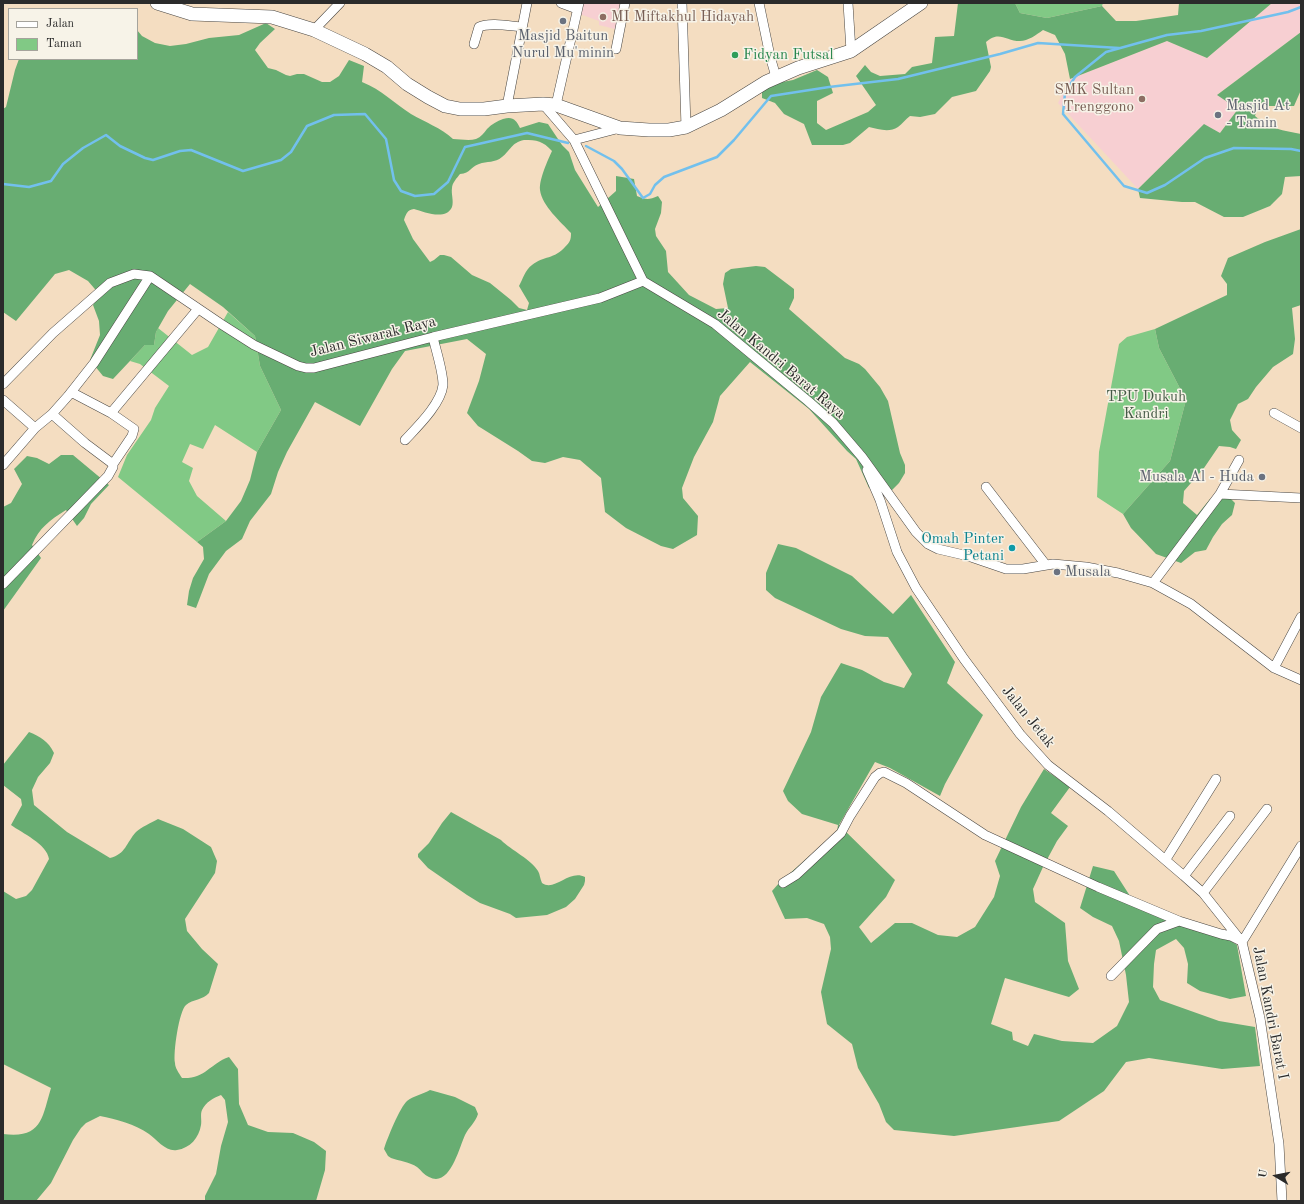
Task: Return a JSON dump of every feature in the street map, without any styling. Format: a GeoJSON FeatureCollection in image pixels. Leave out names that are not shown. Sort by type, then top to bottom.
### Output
{"type":"FeatureCollection","features":[{"type":"Feature","properties":{"kind":"main road"},"geometry":{"type":"LineString","coordinates":[[158,3],[192,14],[272,17],[314,30],[365,54],[387,67],[407,84],[428,98],[446,106],[460,109],[484,110],[507,106],[543,104],[556,106],[620,128],[649,130],[669,130],[686,127],[721,110],[766,82],[798,68],[851,52],[921,3]]}},
{"type":"Feature","properties":{"kind":"street"},"geometry":{"type":"LineString","coordinates":[[314,30],[340,3]]}},
{"type":"Feature","properties":{"kind":"street"},"geometry":{"type":"LineString","coordinates":[[507,106],[527,3]]}},
{"type":"Feature","properties":{"kind":"street"},"geometry":{"type":"LineString","coordinates":[[556,106],[578,6],[562,3]]}},
{"type":"Feature","properties":{"kind":"street"},"geometry":{"type":"LineString","coordinates":[[616,49],[626,3]]}},
{"type":"Feature","properties":{"kind":"street"},"geometry":{"type":"LineString","coordinates":[[682,3],[686,127]]}},
{"type":"Feature","properties":{"kind":"street"},"geometry":{"type":"LineString","coordinates":[[759,3],[776,78]]}},
{"type":"Feature","properties":{"kind":"street"},"geometry":{"type":"LineString","coordinates":[[848,3],[851,52]]}},
{"type":"Feature","properties":{"kind":"street"},"geometry":{"type":"LineString","coordinates":[[474,44],[479,27],[481,26],[490,25],[522,27]]}},
{"type":"Feature","properties":{"kind":"street"},"geometry":{"type":"LineString","coordinates":[[543,104],[574,140],[643,281]]}},
{"type":"Feature","properties":{"kind":"street"},"geometry":{"type":"LineString","coordinates":[[574,140],[620,128]]}},
{"type":"Feature","properties":{"kind":"street"},"geometry":{"type":"LineString","coordinates":[[3,384],[52,333],[110,283],[134,274],[150,276],[94,363],[52,414],[35,428],[3,466]]}},
{"type":"Feature","properties":{"kind":"street","name":"Jalan Siwarak Raya"},"geometry":{"type":"LineString","coordinates":[[150,276],[254,345],[298,366],[306,368],[314,368],[433,337],[600,298],[643,281]]}},
{"type":"Feature","properties":{"kind":"street","name":"Jalan Kandri Barat Raya"},"geometry":{"type":"LineString","coordinates":[[643,281],[715,324],[833,423],[862,457],[916,532],[928,544],[938,549],[968,556],[1006,569],[1023,569],[1053,564],[1086,567],[1118,573],[1153,583],[1192,604],[1274,668],[1301,680]]}},
{"type":"Feature","properties":{"kind":"street"},"geometry":{"type":"LineString","coordinates":[[111,413],[198,309]]}},
{"type":"Feature","properties":{"kind":"street"},"geometry":{"type":"LineString","coordinates":[[404,440],[419,425],[436,404],[442,393],[442,376],[433,337]]}},
{"type":"Feature","properties":{"kind":"street"},"geometry":{"type":"LineString","coordinates":[[3,584],[108,476],[112,470],[113,464],[129,441],[134,429],[111,413],[71,392]]}},
{"type":"Feature","properties":{"kind":"street"},"geometry":{"type":"LineString","coordinates":[[3,400],[35,428]]}},
{"type":"Feature","properties":{"kind":"street"},"geometry":{"type":"LineString","coordinates":[[1274,413],[1301,428]]}},
{"type":"Feature","properties":{"kind":"street"},"geometry":{"type":"LineString","coordinates":[[52,414],[85,443],[113,464]]}},
{"type":"Feature","properties":{"kind":"street","name":"Jalan Jetak"},"geometry":{"type":"LineString","coordinates":[[862,457],[880,500],[898,552],[916,588],[964,659],[1020,734],[1048,764],[1166,859],[1203,893],[1242,942]]}},
{"type":"Feature","properties":{"kind":"street"},"geometry":{"type":"LineString","coordinates":[[1153,583],[1222,494],[1239,460]]}},
{"type":"Feature","properties":{"kind":"street"},"geometry":{"type":"LineString","coordinates":[[986,487],[1046,565]]}},
{"type":"Feature","properties":{"kind":"street"},"geometry":{"type":"LineString","coordinates":[[1222,494],[1301,498]]}},
{"type":"Feature","properties":{"kind":"street"},"geometry":{"type":"LineString","coordinates":[[1274,668],[1301,617]]}},
{"type":"Feature","properties":{"kind":"street"},"geometry":{"type":"LineString","coordinates":[[783,883],[796,875],[841,833],[875,777],[884,772],[906,783],[985,834],[1098,887],[1179,921],[1231,936],[1242,942]]}},
{"type":"Feature","properties":{"kind":"street"},"geometry":{"type":"LineString","coordinates":[[1166,859],[1216,779]]}},
{"type":"Feature","properties":{"kind":"street"},"geometry":{"type":"LineString","coordinates":[[1203,893],[1267,809]]}},
{"type":"Feature","properties":{"kind":"street"},"geometry":{"type":"LineString","coordinates":[[1184,876],[1230,816]]}},
{"type":"Feature","properties":{"kind":"street","name":"Jalan Kandri Barat I"},"geometry":{"type":"LineString","coordinates":[[1282,1201],[1279,1144],[1260,1018],[1242,942],[1301,846]]}},
{"type":"Feature","properties":{"kind":"street"},"geometry":{"type":"LineString","coordinates":[[1111,976],[1157,929],[1179,921]]}},
{"type":"Feature","properties":{"kind":"shaded area","name":"MI Miftakhul Hidayah"},"geometry":{"type":"Polygon","coordinates":[[[579,3],[620,3],[615,29],[599,25],[599,21],[577,13],[579,3]]]}},
{"type":"Feature","properties":{"kind":"shaded area","name":"SMK Sultan Trenggono"},"geometry":{"type":"Polygon","coordinates":[[[1272,3],[1301,3],[1301,32],[1218,94],[1238,109],[1220,133],[1204,125],[1138,189],[1058,103],[1070,79],[1167,41],[1207,58],[1272,3]]]}},
{"type":"Feature","properties":{"kind":"green space"},"geometry":{"type":"Polygon","coordinates":[[[958,3],[1015,3],[1020,13],[1047,18],[1102,6],[1116,21],[1136,21],[1178,15],[1179,3],[1272,3],[1207,58],[1167,41],[1070,79],[1065,54],[1055,35],[1043,30],[1023,41],[1015,41],[999,36],[995,37],[986,42],[991,67],[990,71],[976,91],[952,97],[935,114],[920,117],[910,116],[895,129],[884,130],[869,127],[850,143],[843,145],[812,145],[804,124],[784,114],[775,103],[762,98],[762,90],[777,83],[793,80],[817,70],[828,77],[833,93],[817,101],[817,123],[826,130],[868,112],[876,105],[856,76],[865,65],[871,72],[880,76],[905,74],[912,67],[932,63],[935,37],[954,36],[958,3]]]}},
{"type":"Feature","properties":{"kind":"green space"},"geometry":{"type":"Polygon","coordinates":[[[1015,3],[1103,3],[1102,6],[1047,18],[1020,13],[1015,3]]]}},
{"type":"Feature","properties":{"kind":"green space"},"geometry":{"type":"Polygon","coordinates":[[[266,23],[275,29],[260,43],[255,50],[268,68],[290,76],[304,74],[322,82],[330,82],[339,76],[349,60],[364,66],[362,82],[376,89],[411,114],[438,128],[453,139],[476,139],[493,124],[506,118],[514,119],[520,128],[539,122],[548,124],[562,145],[569,152],[575,170],[598,207],[616,191],[616,176],[634,179],[637,196],[648,199],[658,196],[662,202],[661,213],[655,229],[656,236],[666,251],[668,272],[689,295],[716,309],[728,308],[723,284],[725,273],[731,269],[756,266],[765,267],[794,289],[794,298],[789,309],[845,358],[859,364],[865,369],[880,387],[888,401],[900,453],[905,465],[905,473],[899,483],[892,490],[879,486],[869,488],[856,459],[809,409],[750,362],[720,396],[713,422],[694,457],[682,488],[683,498],[698,516],[697,535],[673,549],[661,546],[626,528],[605,512],[601,478],[580,460],[563,457],[545,463],[532,461],[478,426],[467,413],[479,381],[486,354],[467,339],[405,351],[392,369],[360,426],[315,402],[287,452],[278,472],[271,494],[250,521],[242,539],[226,551],[209,574],[196,608],[187,605],[193,578],[204,559],[203,547],[197,542],[226,521],[241,501],[250,480],[257,452],[281,410],[260,366],[255,336],[223,307],[190,284],[168,311],[156,332],[154,345],[145,345],[113,379],[103,376],[90,360],[100,335],[99,321],[93,305],[100,295],[88,281],[69,270],[55,274],[16,321],[3,312],[3,109],[6,107],[19,60],[138,60],[138,31],[142,36],[155,43],[170,46],[186,44],[209,38],[239,35],[266,23]],[[520,141],[499,159],[479,164],[460,174],[452,186],[453,205],[445,214],[440,215],[414,209],[408,211],[404,220],[413,239],[430,262],[440,255],[451,257],[472,275],[490,283],[519,308],[527,310],[529,303],[519,286],[526,272],[536,262],[553,256],[561,251],[569,242],[571,233],[548,208],[541,196],[540,186],[542,175],[552,151],[543,143],[536,141],[520,141]]]}},
{"type":"Feature","properties":{"kind":"green space"},"geometry":{"type":"Polygon","coordinates":[[[1301,32],[1301,90],[1294,106],[1261,106],[1257,109],[1255,116],[1271,126],[1301,134],[1301,176],[1285,177],[1282,194],[1270,206],[1243,217],[1224,217],[1195,202],[1140,198],[1138,189],[1204,124],[1220,133],[1238,109],[1217,95],[1301,32]]]}},
{"type":"Feature","properties":{"kind":"green space"},"geometry":{"type":"Polygon","coordinates":[[[1301,229],[1301,305],[1292,308],[1295,339],[1293,354],[1273,367],[1248,399],[1238,404],[1230,420],[1232,430],[1241,440],[1236,449],[1219,446],[1204,468],[1184,491],[1183,503],[1197,515],[1210,499],[1229,497],[1235,503],[1232,515],[1222,524],[1206,550],[1195,552],[1181,563],[1156,554],[1131,528],[1123,514],[1170,461],[1186,400],[1159,348],[1155,329],[1227,295],[1227,284],[1221,276],[1228,258],[1265,242],[1301,229]]]}},
{"type":"Feature","properties":{"kind":"green space"},"geometry":{"type":"Polygon","coordinates":[[[228,312],[255,336],[260,366],[281,410],[257,452],[215,425],[203,449],[190,444],[182,462],[193,468],[189,481],[197,496],[226,521],[197,542],[118,477],[127,455],[151,420],[155,408],[169,386],[140,364],[130,361],[145,345],[154,345],[158,328],[192,355],[208,347],[228,312]]]}},
{"type":"Feature","properties":{"kind":"green space","name":"TPU Dukuh Kandri"},"geometry":{"type":"Polygon","coordinates":[[[1155,329],[1159,348],[1186,400],[1170,461],[1123,514],[1097,497],[1099,452],[1119,344],[1127,337],[1155,329]]]}},
{"type":"Feature","properties":{"kind":"green space"},"geometry":{"type":"Polygon","coordinates":[[[61,455],[73,455],[109,485],[91,504],[84,518],[77,526],[66,510],[50,521],[42,529],[32,545],[41,558],[3,611],[3,507],[11,503],[22,484],[14,469],[27,456],[37,458],[49,464],[61,455]]]}},
{"type":"Feature","properties":{"kind":"green space"},"geometry":{"type":"Polygon","coordinates":[[[778,544],[796,548],[852,576],[893,614],[911,595],[955,662],[947,683],[983,715],[945,784],[940,796],[890,768],[875,762],[839,825],[895,880],[886,897],[859,927],[871,943],[895,923],[912,923],[938,935],[957,937],[975,927],[994,897],[1000,876],[995,861],[1021,807],[1044,769],[1070,787],[1051,813],[1068,826],[1057,841],[1033,889],[1035,902],[1065,923],[1068,961],[1079,989],[1069,997],[1005,978],[991,1024],[1012,1032],[1013,1040],[1028,1046],[1034,1034],[1062,1041],[1093,1043],[1117,1026],[1129,1002],[1126,975],[1119,941],[1112,926],[1093,917],[1080,908],[1093,866],[1114,871],[1130,896],[1132,904],[1154,914],[1231,941],[1237,945],[1246,996],[1230,999],[1200,991],[1187,983],[1188,964],[1184,948],[1176,939],[1156,950],[1153,987],[1160,1000],[1219,1021],[1255,1027],[1260,1066],[1222,1069],[1149,1058],[1126,1062],[1104,1091],[1059,1121],[954,1136],[894,1130],[886,1122],[879,1104],[858,1068],[852,1044],[827,1024],[821,992],[831,949],[830,937],[824,924],[807,918],[785,919],[772,891],[780,882],[837,832],[838,825],[802,814],[788,801],[783,791],[811,732],[821,697],[841,663],[862,670],[884,682],[904,688],[912,674],[888,637],[865,636],[841,629],[775,598],[766,590],[766,573],[778,544]]]}},
{"type":"Feature","properties":{"kind":"green space"},"geometry":{"type":"Polygon","coordinates":[[[29,732],[44,740],[54,753],[50,763],[38,777],[32,790],[34,805],[67,832],[110,858],[123,851],[138,830],[158,819],[183,829],[211,847],[217,861],[215,873],[185,919],[187,931],[202,949],[218,964],[209,993],[204,997],[189,1003],[183,1009],[176,1042],[176,1067],[182,1078],[190,1078],[202,1074],[217,1063],[229,1057],[238,1069],[239,1104],[248,1125],[268,1132],[293,1133],[314,1142],[326,1151],[325,1170],[316,1201],[205,1201],[205,1196],[216,1174],[221,1146],[228,1122],[225,1100],[221,1095],[210,1101],[201,1112],[200,1130],[193,1142],[182,1149],[177,1150],[165,1147],[138,1127],[119,1120],[100,1116],[86,1123],[81,1128],[73,1140],[51,1183],[36,1201],[3,1201],[3,1134],[16,1135],[33,1130],[42,1117],[51,1088],[3,1064],[3,891],[16,899],[26,896],[32,890],[49,859],[44,848],[11,825],[22,805],[21,799],[3,785],[3,765],[29,732]]]}},
{"type":"Feature","properties":{"kind":"green space"},"geometry":{"type":"Polygon","coordinates":[[[451,812],[501,840],[526,859],[538,871],[542,883],[552,885],[579,875],[585,877],[584,885],[575,899],[566,907],[547,915],[516,918],[510,914],[480,903],[428,868],[418,857],[418,854],[429,843],[451,812]]]}},
{"type":"Feature","properties":{"kind":"green space"},"geometry":{"type":"Polygon","coordinates":[[[430,1090],[455,1097],[475,1107],[478,1114],[465,1135],[453,1165],[443,1177],[436,1179],[427,1176],[414,1165],[391,1158],[384,1149],[404,1104],[412,1098],[430,1090]]]}},
{"type":"Feature","properties":{"kind":"waterway"},"geometry":{"type":"LineString","coordinates":[[1301,7],[1288,12],[1201,31],[1167,35],[1106,52],[1075,77],[1065,93],[1063,114],[1124,186],[1147,193],[1165,185],[1205,158],[1234,148],[1291,149],[1301,151]]}},
{"type":"Feature","properties":{"kind":"waterway"},"geometry":{"type":"LineString","coordinates":[[586,146],[614,161],[622,169],[643,198],[650,194],[655,185],[664,177],[717,157],[734,140],[771,96],[829,87],[898,79],[1038,43],[1119,48]]}},
{"type":"Feature","properties":{"kind":"waterway"},"geometry":{"type":"LineString","coordinates":[[3,184],[29,187],[51,181],[63,164],[83,148],[106,135],[120,146],[145,158],[153,160],[180,151],[191,150],[243,171],[281,160],[291,152],[307,126],[334,115],[365,114],[386,139],[394,180],[401,191],[415,196],[434,194],[448,182],[465,147],[527,133],[568,143]]}},
{"type":"Feature","properties":{"kind":"place","name":"MI Miftakhul Hidayah"},"geometry":{"type":"Point","coordinates":[603,17]}},
{"type":"Feature","properties":{"kind":"place","name":"Masjid Baitun Nurul Mu'minin"},"geometry":{"type":"Point","coordinates":[563,21]}},
{"type":"Feature","properties":{"kind":"place","name":"Fidyan Futsal"},"geometry":{"type":"Point","coordinates":[735,55]}},
{"type":"Feature","properties":{"kind":"place","name":"SMK Sultan Trenggono"},"geometry":{"type":"Point","coordinates":[1142,99]}},
{"type":"Feature","properties":{"kind":"place","name":"Masjid At - Tamin"},"geometry":{"type":"Point","coordinates":[1218,115]}},
{"type":"Feature","properties":{"kind":"place","name":"Musala Al - Huda"},"geometry":{"type":"Point","coordinates":[1262,477]}},
{"type":"Feature","properties":{"kind":"place","name":"Omah Pinter Petani"},"geometry":{"type":"Point","coordinates":[1012,548]}},
{"type":"Feature","properties":{"kind":"place","name":"Musala"},"geometry":{"type":"Point","coordinates":[1057,572]}}]}
